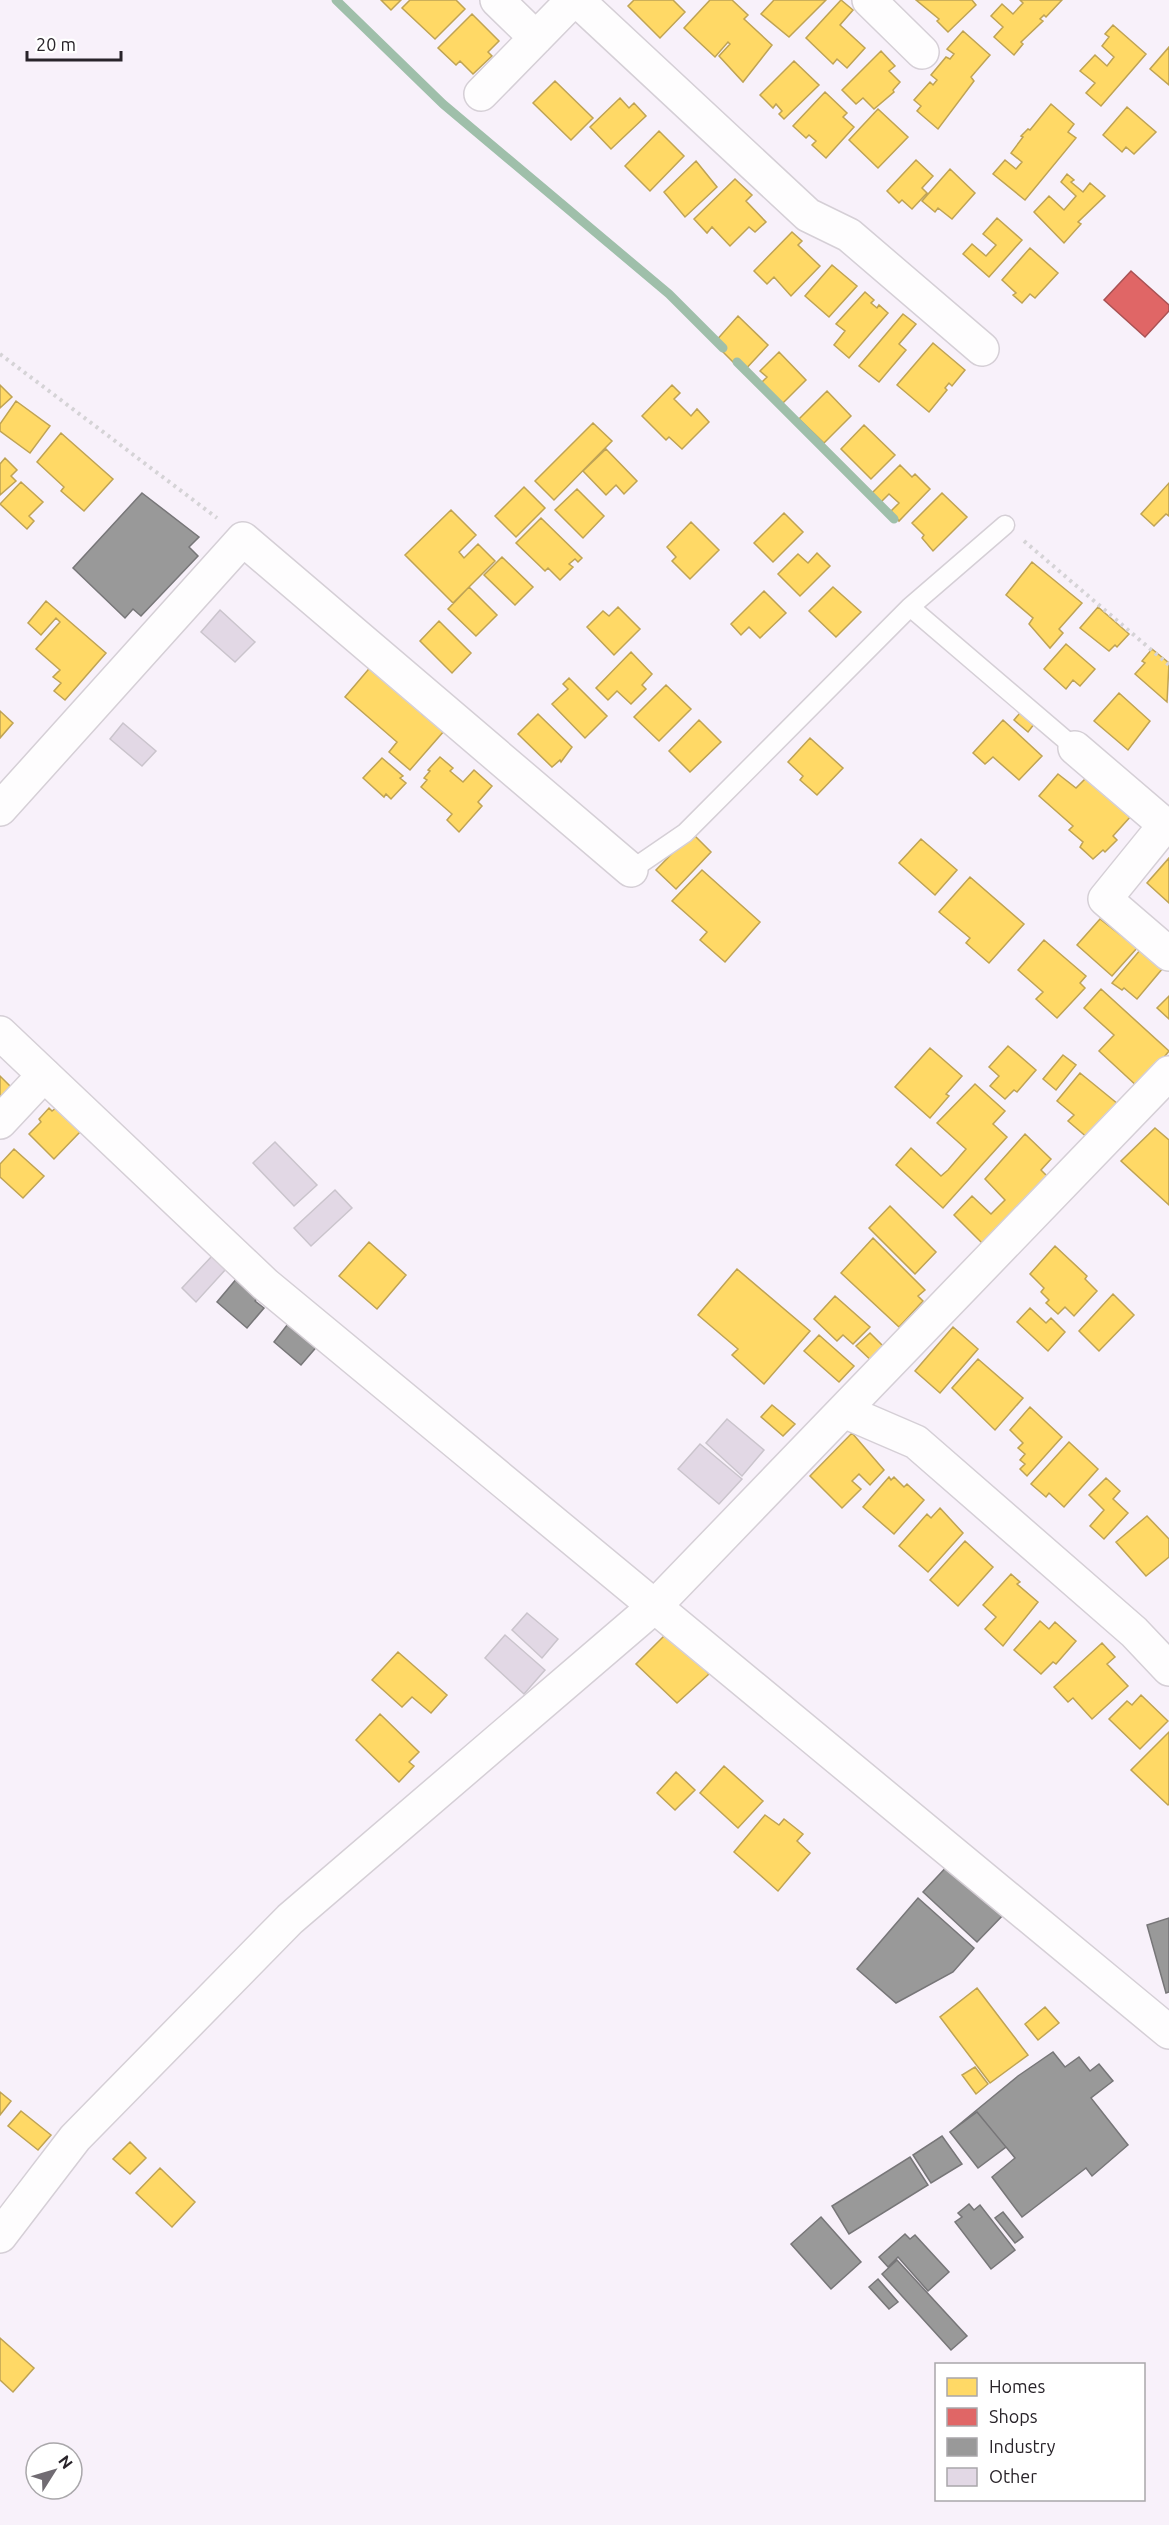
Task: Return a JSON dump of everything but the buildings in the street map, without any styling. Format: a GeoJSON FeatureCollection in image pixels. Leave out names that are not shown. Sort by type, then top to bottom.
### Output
{"type":"FeatureCollection","features":[{"type":"Feature","properties":{"kind":"street"},"geometry":{"type":"LineString","coordinates":[[497,0],[536,38]]}},
{"type":"Feature","properties":{"kind":"street"},"geometry":{"type":"LineString","coordinates":[[481,94],[575,0],[808,216],[849,235],[982,349]]}},
{"type":"Feature","properties":{"kind":"street"},"geometry":{"type":"LineString","coordinates":[[869,0],[922,52]]}},
{"type":"Feature","properties":{"kind":"street"},"geometry":{"type":"LineString","coordinates":[[0,809],[243,539],[631,870]]}},
{"type":"Feature","properties":{"kind":"street"},"geometry":{"type":"LineString","coordinates":[[1075,748],[1165,825],[1105,899],[1169,954]]}},
{"type":"Feature","properties":{"kind":"street"},"geometry":{"type":"LineString","coordinates":[[0,1033],[265,1284],[1169,2032]]}},
{"type":"Feature","properties":{"kind":"street"},"geometry":{"type":"LineString","coordinates":[[0,2236],[75,2138],[290,1920],[656,1606],[1169,1073]]}},
{"type":"Feature","properties":{"kind":"street"},"geometry":{"type":"LineString","coordinates":[[0,1122],[44,1074]]}},
{"type":"Feature","properties":{"kind":"street"},"geometry":{"type":"LineString","coordinates":[[844,1411],[916,1442],[1134,1632],[1169,1669]]}},
{"type":"Feature","properties":{"kind":"lane"},"geometry":{"type":"LineString","coordinates":[[631,870],[685,833],[910,607],[1005,525]]}},
{"type":"Feature","properties":{"kind":"lane"},"geometry":{"type":"LineString","coordinates":[[910,607],[1075,748]]}},
{"type":"Feature","properties":{"kind":"path"},"geometry":{"type":"LineString","coordinates":[[0,354],[243,539]]}},
{"type":"Feature","properties":{"kind":"path"},"geometry":{"type":"LineString","coordinates":[[1005,525],[1169,664]]}},
{"type":"Feature","properties":{"kind":"waterway"},"geometry":{"type":"LineString","coordinates":[[336,0],[443,104],[669,294],[723,348]]}},
{"type":"Feature","properties":{"kind":"waterway"},"geometry":{"type":"LineString","coordinates":[[737,362],[894,519]]}}]}
